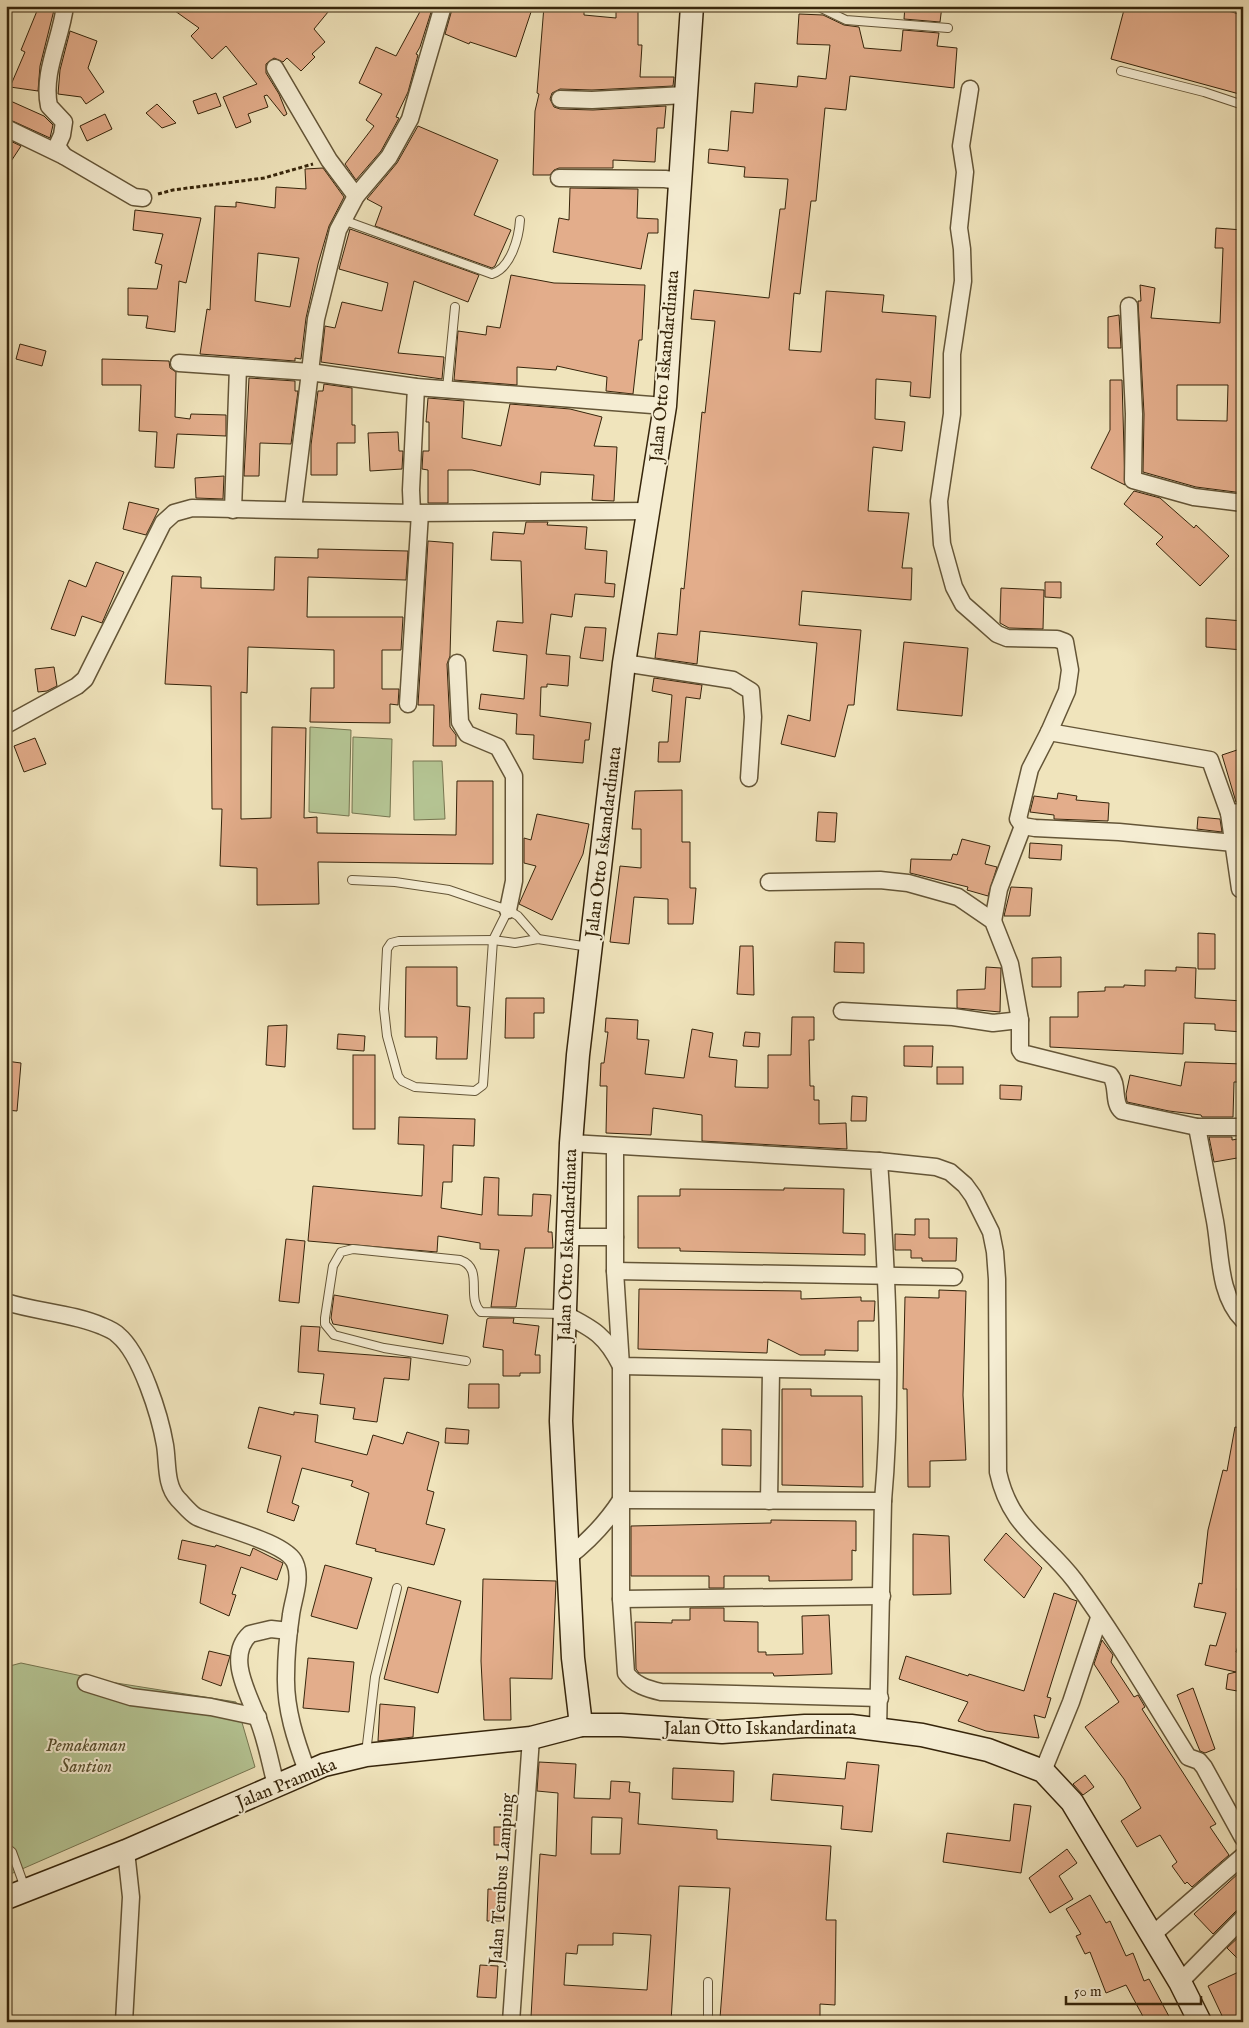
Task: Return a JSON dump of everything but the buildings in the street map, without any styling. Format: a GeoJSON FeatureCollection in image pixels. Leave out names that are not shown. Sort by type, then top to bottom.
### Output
{"type":"FeatureCollection","features":[{"type":"Feature","properties":{"kind":"main road","name":"Jalan Otto Iskandardinata"},"geometry":{"type":"LineString","coordinates":[[692,6],[678,181],[665,406],[624,663],[578,1055],[571,1143],[561,1421],[573,1658],[581,1725],[722,1732],[805,1726],[851,1726],[922,1735],[988,1750],[1043,1771],[1072,1802],[1180,1982],[1200,2022]]}},
{"type":"Feature","properties":{"kind":"main road","name":"Jalan Pramuka"},"geometry":{"type":"LineString","coordinates":[[16,1894],[126,1851],[307,1771],[343,1759],[530,1738],[581,1725]]}},
{"type":"Feature","properties":{"kind":"street"},"geometry":{"type":"LineString","coordinates":[[64,156],[57,146],[62,135],[64,122],[49,106],[48,88],[50,68],[65,6]]}},
{"type":"Feature","properties":{"kind":"street"},"geometry":{"type":"LineString","coordinates":[[293,510],[316,319],[334,243],[343,220],[356,196],[389,157],[410,119],[443,6]]}},
{"type":"Feature","properties":{"kind":"street"},"geometry":{"type":"LineString","coordinates":[[275,68],[329,160],[356,196]]}},
{"type":"Feature","properties":{"kind":"street"},"geometry":{"type":"LineString","coordinates":[[970,89],[961,146],[965,172],[959,228],[963,281],[952,354],[952,414],[938,501],[942,544],[954,587],[963,604],[998,634],[1007,638],[1019,640],[1057,639],[1065,642],[1070,670],[1067,691],[1050,732],[1030,770],[1018,819],[1023,826]]}},
{"type":"Feature","properties":{"kind":"street"},"geometry":{"type":"LineString","coordinates":[[560,99],[592,100],[685,95]]}},
{"type":"Feature","properties":{"kind":"street"},"geometry":{"type":"LineString","coordinates":[[6,128],[64,156],[134,197],[142,198]]}},
{"type":"Feature","properties":{"kind":"street"},"geometry":{"type":"LineString","coordinates":[[559,178],[665,179],[678,181]]}},
{"type":"Feature","properties":{"kind":"street"},"geometry":{"type":"LineString","coordinates":[[1129,306],[1134,414],[1132,480],[1194,497],[1243,503]]}},
{"type":"Feature","properties":{"kind":"street"},"geometry":{"type":"LineString","coordinates":[[179,363],[310,372],[416,387],[665,406]]}},
{"type":"Feature","properties":{"kind":"street"},"geometry":{"type":"LineString","coordinates":[[233,510],[238,367]]}},
{"type":"Feature","properties":{"kind":"street"},"geometry":{"type":"LineString","coordinates":[[408,704],[416,512],[411,490],[416,387]]}},
{"type":"Feature","properties":{"kind":"street"},"geometry":{"type":"LineString","coordinates":[[6,725],[77,686],[85,679],[163,523],[174,513],[183,509],[416,512],[648,511]]}},
{"type":"Feature","properties":{"kind":"street"},"geometry":{"type":"LineString","coordinates":[[457,663],[463,729],[468,734],[498,747],[514,776],[514,881],[508,910]]}},
{"type":"Feature","properties":{"kind":"street"},"geometry":{"type":"LineString","coordinates":[[624,663],[733,680],[750,690],[753,718],[749,778]]}},
{"type":"Feature","properties":{"kind":"street"},"geometry":{"type":"LineString","coordinates":[[1050,732],[1210,760],[1236,812],[1234,843],[1240,889]]}},
{"type":"Feature","properties":{"kind":"street"},"geometry":{"type":"LineString","coordinates":[[1023,826],[1152,834],[1234,843]]}},
{"type":"Feature","properties":{"kind":"street"},"geometry":{"type":"LineString","coordinates":[[1023,826],[999,889],[993,921],[1010,964],[1020,1020],[1020,1050],[1022,1053],[1110,1075],[1116,1083],[1118,1106],[1122,1111],[1197,1127],[1243,1127]]}},
{"type":"Feature","properties":{"kind":"street"},"geometry":{"type":"LineString","coordinates":[[769,882],[880,880],[908,883],[958,897],[993,921]]}},
{"type":"Feature","properties":{"kind":"street"},"geometry":{"type":"LineString","coordinates":[[842,1011],[953,1018],[993,1023],[1020,1020]]}},
{"type":"Feature","properties":{"kind":"street"},"geometry":{"type":"LineString","coordinates":[[1197,1127],[1216,1224],[1224,1284],[1237,1314],[1243,1320]]}},
{"type":"Feature","properties":{"kind":"street"},"geometry":{"type":"LineString","coordinates":[[571,1143],[879,1161],[936,1167],[950,1172],[965,1185],[984,1215],[995,1252],[998,1472],[1002,1492],[1013,1514],[1074,1580],[1126,1656],[1188,1757],[1199,1761],[1204,1767],[1243,1838]]}},
{"type":"Feature","properties":{"kind":"street"},"geometry":{"type":"LineString","coordinates":[[615,1146],[614,1237],[621,1366],[621,1599],[626,1673],[631,1680],[649,1689],[661,1692],[880,1698]]}},
{"type":"Feature","properties":{"kind":"street"},"geometry":{"type":"LineString","coordinates":[[878,1729],[883,1502],[888,1448],[887,1275],[879,1161]]}},
{"type":"Feature","properties":{"kind":"street"},"geometry":{"type":"LineString","coordinates":[[567,1237],[614,1237]]}},
{"type":"Feature","properties":{"kind":"street"},"geometry":{"type":"LineString","coordinates":[[615,1271],[954,1277]]}},
{"type":"Feature","properties":{"kind":"street"},"geometry":{"type":"LineString","coordinates":[[6,1302],[80,1319],[101,1325],[118,1334],[130,1348],[144,1377],[157,1412],[165,1446],[171,1489],[176,1497],[196,1516],[267,1543],[288,1554],[295,1561],[297,1582],[289,1631],[285,1677],[295,1736],[307,1771]]}},
{"type":"Feature","properties":{"kind":"street"},"geometry":{"type":"LineString","coordinates":[[564,1314],[600,1336],[610,1345],[621,1366]]}},
{"type":"Feature","properties":{"kind":"street"},"geometry":{"type":"LineString","coordinates":[[621,1366],[887,1371]]}},
{"type":"Feature","properties":{"kind":"street"},"geometry":{"type":"LineString","coordinates":[[769,1501],[771,1370]]}},
{"type":"Feature","properties":{"kind":"street"},"geometry":{"type":"LineString","coordinates":[[567,1558],[585,1544],[607,1521],[621,1500]]}},
{"type":"Feature","properties":{"kind":"street"},"geometry":{"type":"LineString","coordinates":[[621,1500],[883,1502]]}},
{"type":"Feature","properties":{"kind":"street"},"geometry":{"type":"LineString","coordinates":[[621,1599],[882,1596]]}},
{"type":"Feature","properties":{"kind":"street"},"geometry":{"type":"LineString","coordinates":[[1043,1771],[1071,1702],[1099,1618]]}},
{"type":"Feature","properties":{"kind":"street"},"geometry":{"type":"LineString","coordinates":[[276,1785],[258,1718],[246,1695],[241,1678],[241,1646],[250,1634],[271,1629],[289,1631]]}},
{"type":"Feature","properties":{"kind":"street"},"geometry":{"type":"LineString","coordinates":[[86,1683],[132,1697],[211,1707],[258,1718]]}},
{"type":"Feature","properties":{"kind":"street","name":"Jalan Tembus Lamping"},"geometry":{"type":"LineString","coordinates":[[511,2022],[530,1738]]}},
{"type":"Feature","properties":{"kind":"street"},"geometry":{"type":"LineString","coordinates":[[124,2022],[132,1897],[126,1851]]}},
{"type":"Feature","properties":{"kind":"street"},"geometry":{"type":"LineString","coordinates":[[1152,1935],[1243,1856]]}},
{"type":"Feature","properties":{"kind":"street"},"geometry":{"type":"LineString","coordinates":[[1180,1982],[1243,1918]]}},
{"type":"Feature","properties":{"kind":"lane"},"geometry":{"type":"LineString","coordinates":[[817,6],[846,20],[948,28]]}},
{"type":"Feature","properties":{"kind":"lane"},"geometry":{"type":"LineString","coordinates":[[1121,71],[1204,92],[1243,105]]}},
{"type":"Feature","properties":{"kind":"lane"},"geometry":{"type":"LineString","coordinates":[[343,220],[492,274],[497,273],[508,259],[519,236],[520,220]]}},
{"type":"Feature","properties":{"kind":"lane"},"geometry":{"type":"LineString","coordinates":[[447,389],[455,307]]}},
{"type":"Feature","properties":{"kind":"lane"},"geometry":{"type":"LineString","coordinates":[[352,880],[404,883],[449,890],[508,910],[518,916],[538,939]]}},
{"type":"Feature","properties":{"kind":"lane"},"geometry":{"type":"LineString","coordinates":[[508,910],[493,940],[483,1085],[475,1091],[414,1087],[407,1084],[398,1076],[386,1024],[384,1001],[387,949],[391,943],[399,941],[493,940],[515,943],[538,939],[591,947]]}},
{"type":"Feature","properties":{"kind":"lane"},"geometry":{"type":"LineString","coordinates":[[466,1361],[384,1348],[334,1336],[326,1324],[325,1310],[333,1266],[338,1256],[346,1250],[353,1249],[460,1260],[471,1266],[474,1273],[476,1303],[481,1312],[564,1314]]}},
{"type":"Feature","properties":{"kind":"lane"},"geometry":{"type":"LineString","coordinates":[[366,1755],[375,1677],[397,1588]]}},
{"type":"Feature","properties":{"kind":"lane"},"geometry":{"type":"LineString","coordinates":[[6,1847],[14,1858],[16,1894]]}},
{"type":"Feature","properties":{"kind":"lane"},"geometry":{"type":"LineString","coordinates":[[708,1982],[708,2022]]}},
{"type":"Feature","properties":{"kind":"lane"},"geometry":{"type":"LineString","coordinates":[[511,2022],[516,2022]]}},
{"type":"Feature","properties":{"kind":"path"},"geometry":{"type":"LineString","coordinates":[[142,198],[173,190],[264,178],[329,160]]}},
{"type":"Feature","properties":{"kind":"green space"},"geometry":{"type":"Polygon","coordinates":[[[310,727],[351,730],[349,816],[309,812],[310,727]]]}},
{"type":"Feature","properties":{"kind":"green space"},"geometry":{"type":"Polygon","coordinates":[[[353,737],[392,739],[390,817],[352,813],[353,737]]]}},
{"type":"Feature","properties":{"kind":"green space"},"geometry":{"type":"Polygon","coordinates":[[[413,761],[442,761],[445,819],[414,820],[413,761]]]}},
{"type":"Feature","properties":{"kind":"green space","name":"Pemakaman Santion"},"geometry":{"type":"Polygon","coordinates":[[[21,1663],[110,1682],[236,1702],[255,1767],[6,1876],[6,1667],[21,1663]]]}}]}
